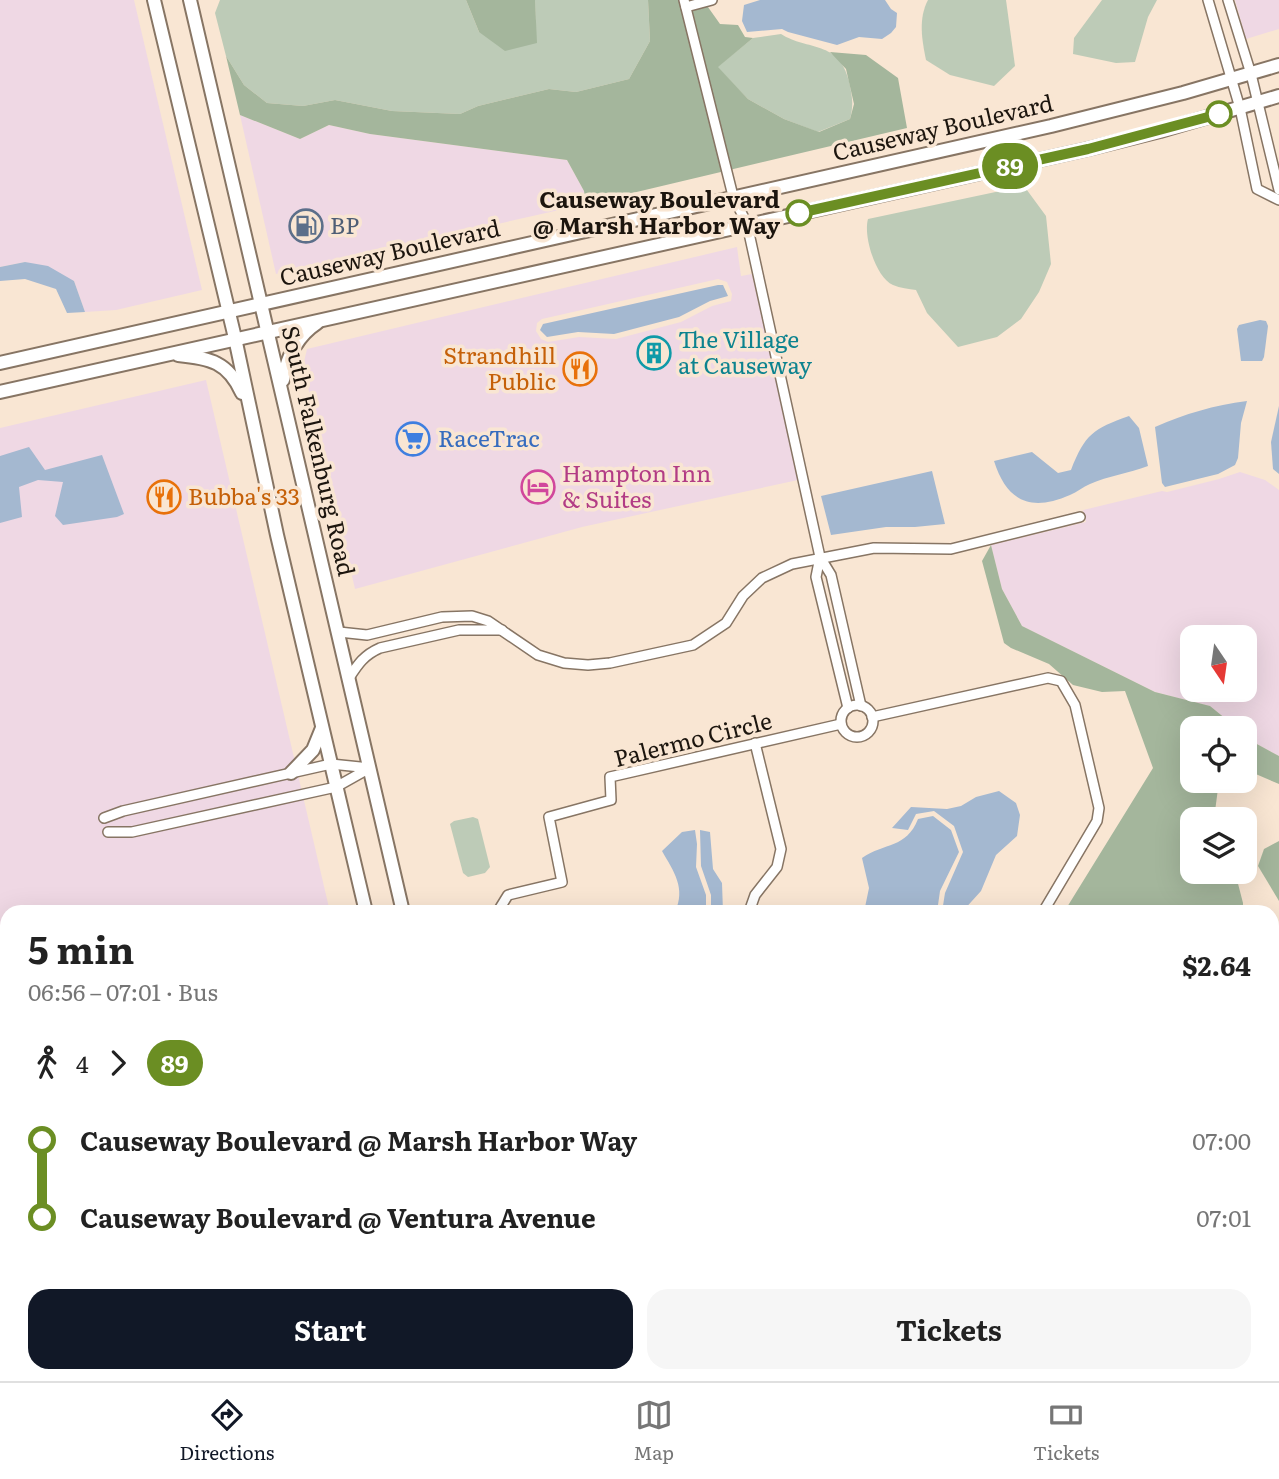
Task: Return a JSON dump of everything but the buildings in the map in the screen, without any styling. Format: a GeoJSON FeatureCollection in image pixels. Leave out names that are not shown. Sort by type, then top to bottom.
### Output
{"type":"FeatureCollection","features":[{"type":"Feature","properties":{"kind":"main road"},"geometry":{"type":"LineString","coordinates":[[154,0],[235,338],[364,905]]}},
{"type":"Feature","properties":{"kind":"main road","name":"South Falkenburg Road"},"geometry":{"type":"LineString","coordinates":[[190,0],[401,905]]}},
{"type":"Feature","properties":{"kind":"main road","name":"Causeway Boulevard"},"geometry":{"type":"LineString","coordinates":[[0,363],[1051,126],[1232,80],[1279,65]]}},
{"type":"Feature","properties":{"kind":"main road"},"geometry":{"type":"LineString","coordinates":[[0,392],[1088,149],[1279,96]]}},
{"type":"Feature","properties":{"kind":"main road"},"geometry":{"type":"LineString","coordinates":[[282,388],[294,347],[303,334],[321,320]]}},
{"type":"Feature","properties":{"kind":"main road"},"geometry":{"type":"LineString","coordinates":[[160,355],[207,359],[225,368],[240,389],[254,426]]}},
{"type":"Feature","properties":{"kind":"main road"},"geometry":{"type":"LineString","coordinates":[[291,773],[313,750],[322,728]]}},
{"type":"Feature","properties":{"kind":"street"},"geometry":{"type":"LineString","coordinates":[[712,0],[685,3],[733,196],[747,224],[820,557],[831,575],[861,706]]}},
{"type":"Feature","properties":{"kind":"street"},"geometry":{"type":"LineString","coordinates":[[1208,0],[1240,108],[1257,189],[1279,200]]}},
{"type":"Feature","properties":{"kind":"street"},"geometry":{"type":"LineString","coordinates":[[1228,0],[1251,74],[1279,190]]}},
{"type":"Feature","properties":{"kind":"street"},"geometry":{"type":"LineString","coordinates":[[339,632],[367,635],[457,615],[472,616],[488,621],[538,655],[564,663],[610,663],[693,645],[726,623],[743,596],[762,578],[792,564],[874,548],[951,549],[1080,517]]}},
{"type":"Feature","properties":{"kind":"street"},"geometry":{"type":"LineString","coordinates":[[820,557],[816,578],[848,708],[841,724],[852,736],[862,735],[870,729],[870,712],[861,706],[848,708]]}},
{"type":"Feature","properties":{"kind":"street"},"geometry":{"type":"LineString","coordinates":[[349,678],[359,662],[380,648],[459,630],[504,631]]}},
{"type":"Feature","properties":{"kind":"street"},"geometry":{"type":"LineString","coordinates":[[872,717],[1048,678],[1061,681],[1075,705],[1099,808],[1097,821],[1047,905]]}},
{"type":"Feature","properties":{"kind":"street","name":"Palermo Circle"},"geometry":{"type":"LineString","coordinates":[[502,905],[508,895],[562,882],[548,817],[611,800],[610,777],[841,724]]}},
{"type":"Feature","properties":{"kind":"street"},"geometry":{"type":"LineString","coordinates":[[751,905],[755,895],[777,867],[781,849],[755,743]]}},
{"type":"Feature","properties":{"kind":"street"},"geometry":{"type":"LineString","coordinates":[[104,818],[123,811],[331,764],[370,768]]}},
{"type":"Feature","properties":{"kind":"street"},"geometry":{"type":"LineString","coordinates":[[108,832],[132,832],[336,787],[370,768]]}},
{"type":"Feature","properties":{"kind":"shaded area"},"geometry":{"type":"Polygon","coordinates":[[[0,0],[134,0],[202,290],[116,310],[85,312],[74,281],[25,262],[0,267],[0,0]]]}},
{"type":"Feature","properties":{"kind":"shaded area"},"geometry":{"type":"Polygon","coordinates":[[[1235,0],[1279,0],[1279,29],[1246,39],[1235,0]]]}},
{"type":"Feature","properties":{"kind":"shaded area"},"geometry":{"type":"Polygon","coordinates":[[[240,115],[300,139],[329,125],[370,134],[567,160],[584,191],[586,204],[276,274],[240,115]]]}},
{"type":"Feature","properties":{"kind":"shaded area"},"geometry":{"type":"Polygon","coordinates":[[[737,247],[741,276],[752,274],[798,480],[582,527],[355,589],[303,366],[307,349],[737,247]],[[718,279],[542,319],[537,323],[536,331],[541,339],[548,342],[579,337],[616,339],[681,322],[712,306],[731,301],[732,294],[727,282],[718,279]]]}},
{"type":"Feature","properties":{"kind":"shaded area"},"geometry":{"type":"Polygon","coordinates":[[[206,380],[328,905],[0,905],[0,428],[206,380]]]}},
{"type":"Feature","properties":{"kind":"shaded area"},"geometry":{"type":"Polygon","coordinates":[[[1240,472],[1265,480],[1279,490],[1279,756],[1257,744],[1257,716],[1222,716],[1210,706],[1194,702],[1257,702],[1257,625],[1180,625],[1180,698],[1155,692],[1022,626],[1002,589],[991,545],[1086,522],[1083,510],[1167,492],[1240,472]]]}},
{"type":"Feature","properties":{"kind":"green space"},"geometry":{"type":"Polygon","coordinates":[[[220,0],[466,0],[479,32],[536,43],[535,0],[648,0],[650,41],[629,79],[576,92],[549,89],[478,106],[460,114],[392,111],[335,100],[303,106],[267,103],[244,85],[226,56],[215,13],[220,0]]]}},
{"type":"Feature","properties":{"kind":"green space"},"geometry":{"type":"Polygon","coordinates":[[[466,0],[535,0],[537,43],[505,51],[479,32],[466,0]]]}},
{"type":"Feature","properties":{"kind":"green space"},"geometry":{"type":"Polygon","coordinates":[[[648,0],[703,0],[720,24],[738,25],[745,37],[753,38],[718,67],[748,99],[784,119],[819,132],[850,119],[854,104],[846,69],[830,52],[866,55],[898,78],[907,128],[586,204],[584,191],[567,160],[370,134],[329,125],[300,139],[240,115],[226,56],[244,85],[267,103],[303,106],[335,100],[392,111],[460,114],[478,106],[549,89],[576,92],[629,79],[650,41],[648,0]]]}},
{"type":"Feature","properties":{"kind":"green space"},"geometry":{"type":"Polygon","coordinates":[[[928,0],[1006,0],[1015,66],[994,86],[950,75],[926,60],[922,22],[928,0]]]}},
{"type":"Feature","properties":{"kind":"green space"},"geometry":{"type":"Polygon","coordinates":[[[1102,0],[1157,0],[1148,17],[1135,62],[1116,63],[1073,54],[1074,38],[1102,0]]]}},
{"type":"Feature","properties":{"kind":"green space"},"geometry":{"type":"Polygon","coordinates":[[[781,34],[821,48],[838,59],[850,86],[850,119],[818,132],[784,119],[748,99],[717,67],[753,38],[781,34]]]}},
{"type":"Feature","properties":{"kind":"green space"},"geometry":{"type":"Polygon","coordinates":[[[1024,186],[1046,216],[1051,264],[1039,292],[1021,319],[997,337],[958,347],[927,313],[916,290],[893,285],[881,274],[869,246],[868,219],[1024,186]]]}},
{"type":"Feature","properties":{"kind":"green space"},"geometry":{"type":"Polygon","coordinates":[[[991,545],[1002,589],[1022,626],[1155,692],[1180,698],[1180,702],[1210,706],[1222,716],[1180,716],[1180,793],[1217,793],[1216,807],[1180,807],[1180,884],[1238,884],[1243,905],[1068,905],[1153,768],[1125,691],[1102,692],[1073,685],[1049,664],[1004,643],[982,561],[991,545]]]}},
{"type":"Feature","properties":{"kind":"green space"},"geometry":{"type":"Polygon","coordinates":[[[1257,744],[1279,756],[1279,784],[1257,775],[1257,744]]]}},
{"type":"Feature","properties":{"kind":"green space"},"geometry":{"type":"Polygon","coordinates":[[[473,817],[478,819],[490,867],[485,873],[468,877],[463,873],[450,824],[473,817]]]}},
{"type":"Feature","properties":{"kind":"green space"},"geometry":{"type":"Polygon","coordinates":[[[1279,841],[1279,901],[1258,866],[1264,849],[1279,841]]]}},
{"type":"Feature","properties":{"kind":"water"},"geometry":{"type":"Polygon","coordinates":[[[760,0],[885,0],[897,13],[896,27],[882,39],[859,37],[837,45],[782,29],[747,32],[742,21],[744,5],[760,0]]]}},
{"type":"Feature","properties":{"kind":"water"},"geometry":{"type":"Polygon","coordinates":[[[25,262],[48,266],[74,281],[85,312],[67,313],[56,289],[25,279],[0,281],[0,267],[25,262]]]}},
{"type":"Feature","properties":{"kind":"water"},"geometry":{"type":"Polygon","coordinates":[[[723,285],[728,296],[710,301],[679,317],[614,334],[578,332],[547,337],[540,330],[543,324],[723,285]]]}},
{"type":"Feature","properties":{"kind":"water"},"geometry":{"type":"Polygon","coordinates":[[[1266,321],[1268,326],[1264,357],[1262,361],[1241,361],[1237,329],[1239,325],[1266,321]]]}},
{"type":"Feature","properties":{"kind":"water"},"geometry":{"type":"Polygon","coordinates":[[[1247,401],[1235,465],[1218,474],[1165,487],[1162,483],[1155,427],[1200,411],[1247,401]]]}},
{"type":"Feature","properties":{"kind":"water"},"geometry":{"type":"Polygon","coordinates":[[[1279,406],[1279,474],[1273,469],[1271,442],[1279,406]]]}},
{"type":"Feature","properties":{"kind":"water"},"geometry":{"type":"Polygon","coordinates":[[[1129,416],[1139,428],[1148,466],[1097,481],[1070,495],[1044,503],[1022,500],[1013,494],[999,475],[994,461],[1032,452],[1058,473],[1071,470],[1081,448],[1092,434],[1129,416]]]}},
{"type":"Feature","properties":{"kind":"water"},"geometry":{"type":"Polygon","coordinates":[[[29,447],[45,470],[102,455],[124,514],[63,525],[55,516],[63,482],[38,480],[19,487],[22,517],[0,523],[0,456],[29,447]]]}},
{"type":"Feature","properties":{"kind":"water"},"geometry":{"type":"Polygon","coordinates":[[[932,471],[945,524],[886,527],[831,535],[821,496],[932,471]]]}},
{"type":"Feature","properties":{"kind":"water"},"geometry":{"type":"Polygon","coordinates":[[[999,791],[1016,803],[1020,815],[1017,836],[996,855],[981,891],[968,905],[943,905],[945,893],[963,852],[954,826],[934,811],[916,814],[908,830],[892,828],[911,807],[947,809],[961,806],[976,797],[999,791]]]}},
{"type":"Feature","properties":{"kind":"water"},"geometry":{"type":"Polygon","coordinates":[[[933,816],[951,830],[959,852],[940,891],[938,905],[865,905],[869,888],[862,858],[907,836],[918,819],[933,816]]]}},
{"type":"Feature","properties":{"kind":"water"},"geometry":{"type":"Polygon","coordinates":[[[695,830],[696,867],[706,895],[706,905],[677,905],[677,880],[662,851],[682,832],[695,830]]]}},
{"type":"Feature","properties":{"kind":"water"},"geometry":{"type":"Polygon","coordinates":[[[700,830],[710,832],[713,869],[722,883],[723,905],[711,905],[711,895],[701,866],[700,830]]]}},
{"type":"Feature","properties":{"kind":"bus line","name":"89"},"geometry":{"type":"LineString","coordinates":[[799,213],[1088,149],[1219,114]]}},
{"type":"Feature","properties":{"kind":"place","name":"Causeway Boulevard @ Marsh Harbor Way"},"geometry":{"type":"Point","coordinates":[799,213]}},
{"type":"Feature","properties":{"kind":"place","name":"BP"},"geometry":{"type":"Point","coordinates":[306,226]}},
{"type":"Feature","properties":{"kind":"place","name":"The Village at Causeway"},"geometry":{"type":"Point","coordinates":[654,353]}},
{"type":"Feature","properties":{"kind":"place","name":"Strandhill Public"},"geometry":{"type":"Point","coordinates":[580,369]}},
{"type":"Feature","properties":{"kind":"place","name":"RaceTrac"},"geometry":{"type":"Point","coordinates":[413,439]}},
{"type":"Feature","properties":{"kind":"place","name":"Hampton Inn & Suites"},"geometry":{"type":"Point","coordinates":[538,487]}},
{"type":"Feature","properties":{"kind":"place","name":"Bubba's 33"},"geometry":{"type":"Point","coordinates":[164,497]}}]}
